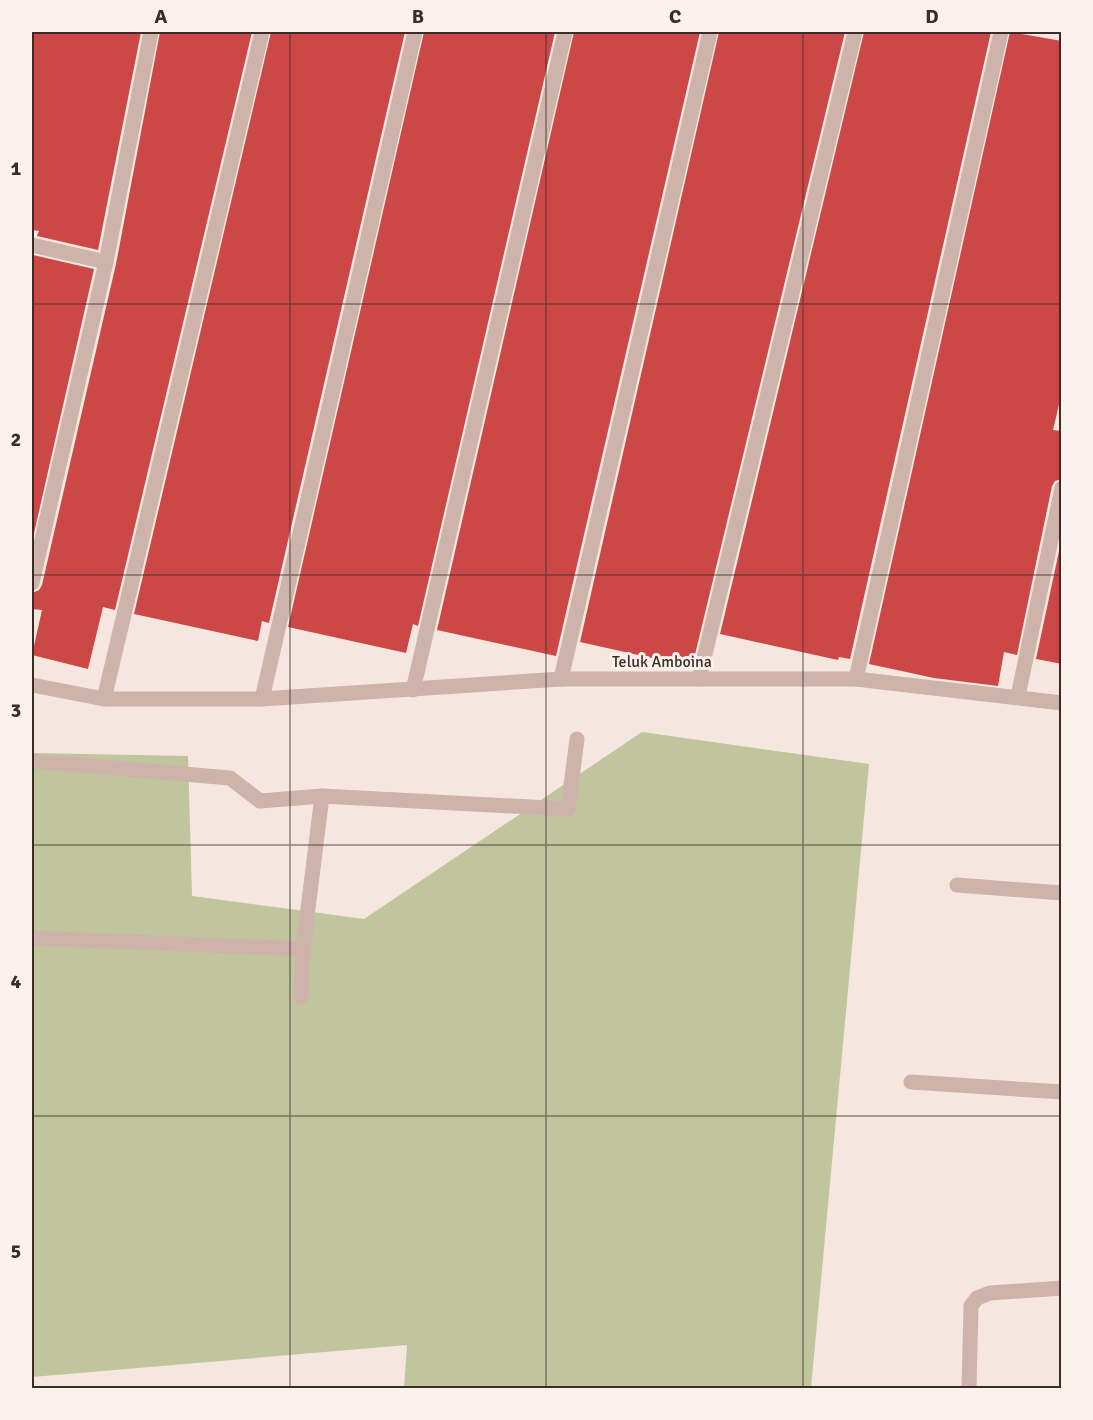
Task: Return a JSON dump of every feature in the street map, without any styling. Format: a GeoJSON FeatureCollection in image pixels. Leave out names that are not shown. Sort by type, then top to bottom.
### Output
{"type":"FeatureCollection","features":[{"type":"Feature","properties":{"kind":"street"},"geometry":{"type":"LineString","coordinates":[[32,583],[106,262],[151,32]]}},
{"type":"Feature","properties":{"kind":"street"},"geometry":{"type":"LineString","coordinates":[[104,699],[262,32]]}},
{"type":"Feature","properties":{"kind":"street"},"geometry":{"type":"LineString","coordinates":[[262,699],[415,32]]}},
{"type":"Feature","properties":{"kind":"street"},"geometry":{"type":"LineString","coordinates":[[413,690],[565,32]]}},
{"type":"Feature","properties":{"kind":"street"},"geometry":{"type":"LineString","coordinates":[[561,679],[710,32]]}},
{"type":"Feature","properties":{"kind":"street"},"geometry":{"type":"LineString","coordinates":[[699,679],[855,32]]}},
{"type":"Feature","properties":{"kind":"street"},"geometry":{"type":"LineString","coordinates":[[856,679],[1001,32]]}},
{"type":"Feature","properties":{"kind":"street"},"geometry":{"type":"LineString","coordinates":[[32,245],[106,262]]}},
{"type":"Feature","properties":{"kind":"street"},"geometry":{"type":"LineString","coordinates":[[1018,696],[1062,488]]}},
{"type":"Feature","properties":{"kind":"street","name":"Teluk Amboina"},"geometry":{"type":"LineString","coordinates":[[32,685],[104,699],[262,699],[561,679],[856,679],[1018,696],[1062,703]]}},
{"type":"Feature","properties":{"kind":"street"},"geometry":{"type":"LineString","coordinates":[[32,761],[230,778],[260,801],[322,796],[568,810],[577,739]]}},
{"type":"Feature","properties":{"kind":"street"},"geometry":{"type":"LineString","coordinates":[[301,997],[303,949],[322,796]]}},
{"type":"Feature","properties":{"kind":"street"},"geometry":{"type":"LineString","coordinates":[[957,885],[1062,893]]}},
{"type":"Feature","properties":{"kind":"street"},"geometry":{"type":"LineString","coordinates":[[32,938],[303,949]]}},
{"type":"Feature","properties":{"kind":"street"},"geometry":{"type":"LineString","coordinates":[[910,1082],[1062,1092]]}},
{"type":"Feature","properties":{"kind":"street"},"geometry":{"type":"LineString","coordinates":[[969,1389],[971,1306],[977,1298],[990,1293],[1062,1288]]}},
{"type":"Feature","properties":{"kind":"green space"},"geometry":{"type":"Polygon","coordinates":[[[642,732],[869,764],[811,1388],[404,1388],[407,1345],[32,1377],[32,753],[188,756],[192,896],[364,919],[642,732]]]}},
{"type":"Feature","properties":{"kind":"building"},"geometry":{"type":"Polygon","coordinates":[[[32,32],[141,32],[98,250],[37,236],[39,231],[32,230],[32,32]]]}},
{"type":"Feature","properties":{"kind":"building"},"geometry":{"type":"Polygon","coordinates":[[[160,32],[252,32],[115,610],[103,607],[88,669],[32,655],[42,610],[32,609],[32,593],[39,590],[42,585],[116,264],[160,32]]]}},
{"type":"Feature","properties":{"kind":"building"},"geometry":{"type":"Polygon","coordinates":[[[271,32],[405,32],[269,623],[262,621],[258,641],[134,614],[271,32]]]}},
{"type":"Feature","properties":{"kind":"building"},"geometry":{"type":"Polygon","coordinates":[[[424,32],[555,32],[418,626],[413,624],[406,653],[288,627],[424,32]]]}},
{"type":"Feature","properties":{"kind":"building"},"geometry":{"type":"Polygon","coordinates":[[[574,32],[700,32],[556,656],[437,630],[574,32]]]}},
{"type":"Feature","properties":{"kind":"building"},"geometry":{"type":"Polygon","coordinates":[[[719,32],[845,32],[692,667],[580,642],[719,32]]]}},
{"type":"Feature","properties":{"kind":"building"},"geometry":{"type":"Polygon","coordinates":[[[864,32],[991,32],[850,659],[839,657],[838,660],[720,634],[864,32]]]}},
{"type":"Feature","properties":{"kind":"building"},"geometry":{"type":"Polygon","coordinates":[[[1010,32],[1062,41],[1062,392],[1053,430],[1062,431],[1062,479],[1055,481],[1052,486],[1017,655],[1004,652],[998,686],[934,678],[869,664],[1010,32]]]}},
{"type":"Feature","properties":{"kind":"building"},"geometry":{"type":"Polygon","coordinates":[[[33,255],[94,269],[32,542],[32,261],[33,255]]]}},
{"type":"Feature","properties":{"kind":"building"},"geometry":{"type":"Polygon","coordinates":[[[1062,537],[1062,664],[1036,659],[1062,537]]]}}]}
